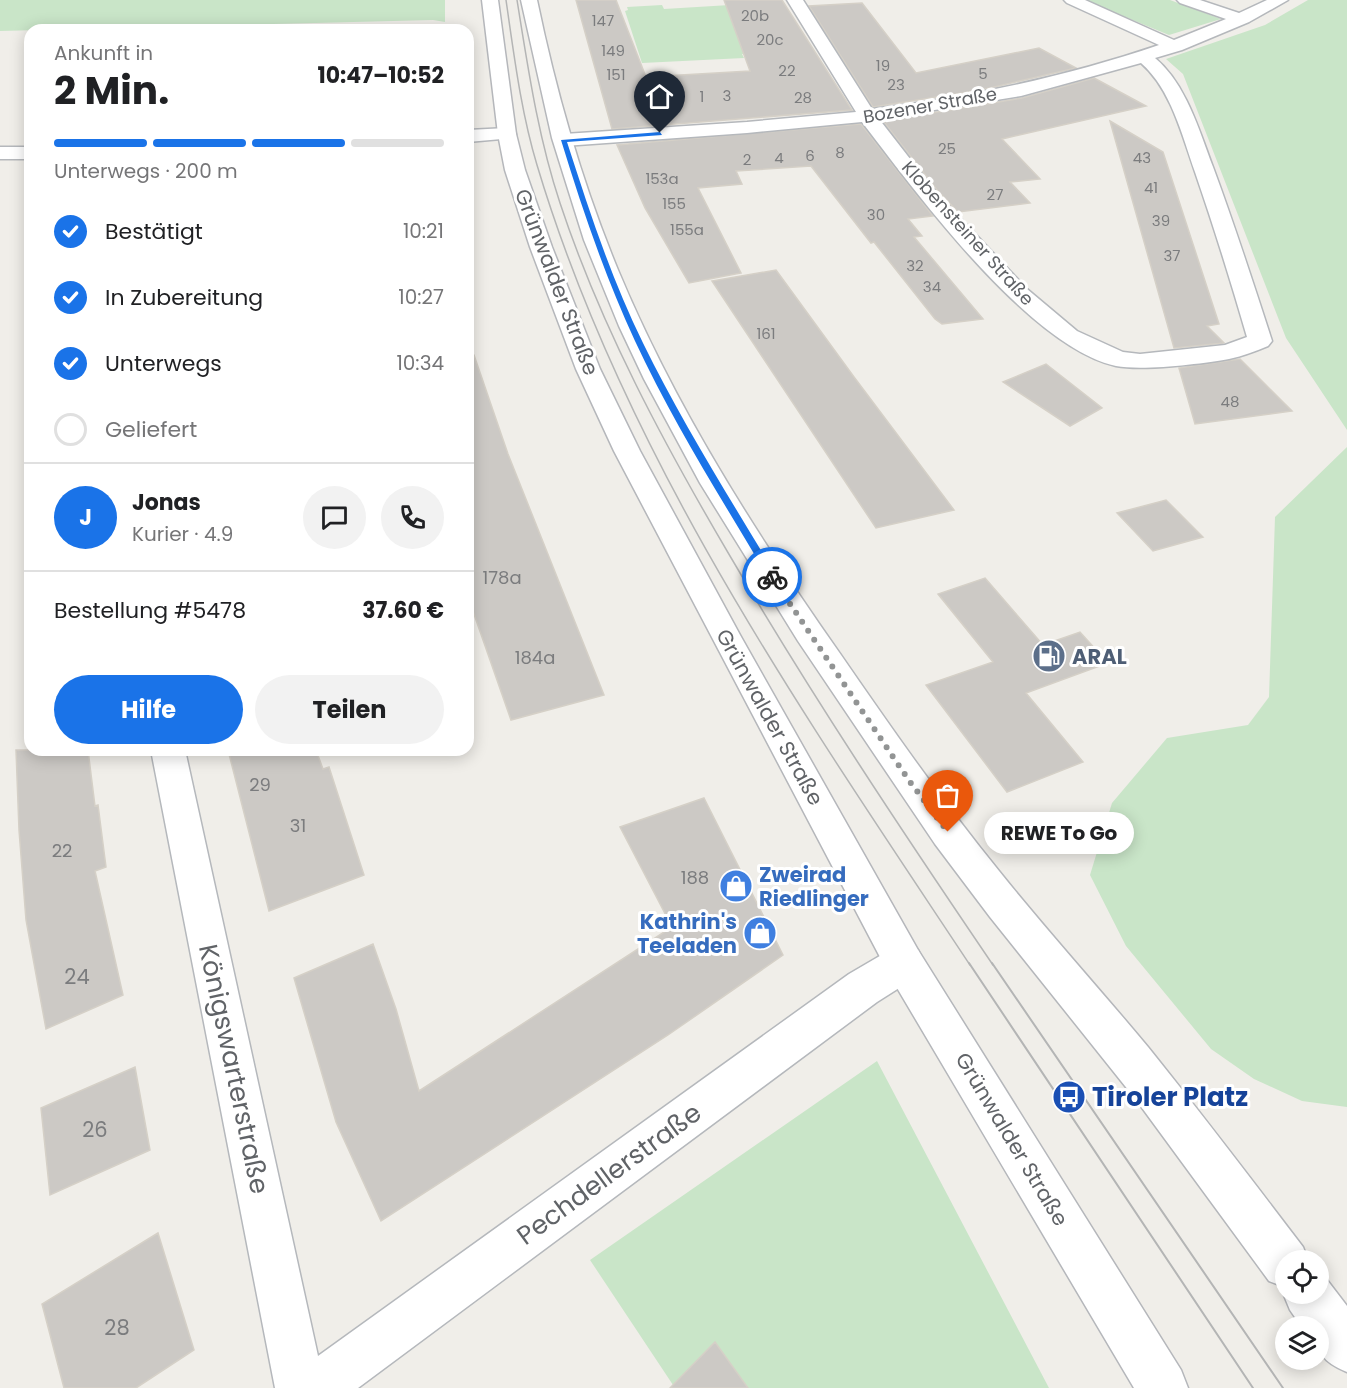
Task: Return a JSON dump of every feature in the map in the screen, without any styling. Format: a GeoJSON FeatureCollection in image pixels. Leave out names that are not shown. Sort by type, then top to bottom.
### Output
{"type":"FeatureCollection","features":[{"type":"Feature","properties":{"kind":"street","name":"Grünwalder Straße"},"geometry":{"type":"LineString","coordinates":[[490,0],[507,134],[515,171],[541,247],[588,369],[627,451],[726,638],[904,963],[1163,1388]]}},
{"type":"Feature","properties":{"kind":"street"},"geometry":{"type":"LineString","coordinates":[[529,0],[549,94],[593,233],[639,342],[661,387],[738,523],[798,618],[910,782],[986,882],[1134,1064],[1275,1250]]}},
{"type":"Feature","properties":{"kind":"street","name":"Klobensteiner Straße"},"geometry":{"type":"LineString","coordinates":[[795,0],[868,117],[928,195],[1019,294],[1069,336],[1118,359],[1140,361],[1228,352],[1260,341],[1227,233],[1184,114],[1160,70],[1144,58]]}},
{"type":"Feature","properties":{"kind":"street"},"geometry":{"type":"LineString","coordinates":[[1072,0],[1176,47]]}},
{"type":"Feature","properties":{"kind":"street"},"geometry":{"type":"LineString","coordinates":[[1185,0],[1243,19]]}},
{"type":"Feature","properties":{"kind":"street","name":"Bozener Straße"},"geometry":{"type":"LineString","coordinates":[[564,140],[868,117],[987,96],[1067,79],[1144,58],[1243,19],[1280,0]]}},
{"type":"Feature","properties":{"kind":"street"},"geometry":{"type":"LineString","coordinates":[[474,136],[507,134]]}},
{"type":"Feature","properties":{"kind":"street"},"geometry":{"type":"LineString","coordinates":[[0,153],[24,153]]}},
{"type":"Feature","properties":{"kind":"street","name":"Königswarterstraße"},"geometry":{"type":"LineString","coordinates":[[169,756],[300,1388]]}},
{"type":"Feature","properties":{"kind":"street","name":"Pechdellerstraße"},"geometry":{"type":"LineString","coordinates":[[316,1388],[863,988],[904,963]]}},
{"type":"Feature","properties":{"kind":"street"},"geometry":{"type":"LineString","coordinates":[[1315,1304],[1347,1347]]}},
{"type":"Feature","properties":{"kind":"green space"},"geometry":{"type":"Polygon","coordinates":[[[0,0],[445,0],[445,22],[433,20],[276,24],[24,24],[24,30],[0,31],[0,0]]]}},
{"type":"Feature","properties":{"kind":"green space"},"geometry":{"type":"Polygon","coordinates":[[[1084,0],[1170,0],[1221,19],[1169,35],[1084,0]]]}},
{"type":"Feature","properties":{"kind":"green space"},"geometry":{"type":"Polygon","coordinates":[[[1308,0],[1347,0],[1347,430],[1286,338],[1183,74],[1166,59],[1265,25],[1308,0]]]}},
{"type":"Feature","properties":{"kind":"green space"},"geometry":{"type":"Polygon","coordinates":[[[662,5],[664,9],[730,5],[755,53],[742,54],[744,58],[642,63],[625,11],[628,10],[627,7],[662,5]]]}},
{"type":"Feature","properties":{"kind":"green space"},"geometry":{"type":"Polygon","coordinates":[[[1347,447],[1347,1107],[1302,1101],[1254,1079],[1211,1049],[1126,946],[1090,875],[1112,803],[1167,738],[1248,725],[1269,697],[1275,517],[1347,447]]]}},
{"type":"Feature","properties":{"kind":"green space"},"geometry":{"type":"Polygon","coordinates":[[[877,1061],[1049,1388],[675,1388],[590,1260],[877,1061]]]}},
{"type":"Feature","properties":{"kind":"building"},"geometry":{"type":"Polygon","coordinates":[[[576,0],[616,0],[646,77],[750,71],[724,0],[782,0],[852,110],[612,129],[576,0]]]}},
{"type":"Feature","properties":{"kind":"building"},"geometry":{"type":"Polygon","coordinates":[[[862,3],[916,73],[1039,48],[1076,68],[981,90],[873,107],[809,6],[862,3]]]}},
{"type":"Feature","properties":{"kind":"building"},"geometry":{"type":"Polygon","coordinates":[[[1094,78],[1146,106],[1002,139],[1040,179],[1010,182],[1030,203],[958,212],[937,190],[883,121],[1022,98],[1094,78]]]}},
{"type":"Feature","properties":{"kind":"building"},"geometry":{"type":"Polygon","coordinates":[[[1110,121],[1163,152],[1219,324],[1207,326],[1224,343],[1174,348],[1110,121]]]}},
{"type":"Feature","properties":{"kind":"building"},"geometry":{"type":"Polygon","coordinates":[[[861,124],[933,216],[908,219],[922,236],[914,237],[983,319],[942,324],[935,319],[874,242],[871,243],[811,166],[736,171],[742,184],[698,188],[741,273],[689,283],[645,208],[617,145],[861,124]]]}},
{"type":"Feature","properties":{"kind":"building"},"geometry":{"type":"Polygon","coordinates":[[[776,270],[954,510],[876,528],[712,281],[776,270]]]}},
{"type":"Feature","properties":{"kind":"building"},"geometry":{"type":"Polygon","coordinates":[[[474,355],[508,454],[604,695],[511,720],[474,614],[474,355]]]}},
{"type":"Feature","properties":{"kind":"building"},"geometry":{"type":"Polygon","coordinates":[[[1240,359],[1292,411],[1195,424],[1179,368],[1240,359]]]}},
{"type":"Feature","properties":{"kind":"building"},"geometry":{"type":"Polygon","coordinates":[[[1046,364],[1102,408],[1070,426],[1003,382],[1046,364]]]}},
{"type":"Feature","properties":{"kind":"building"},"geometry":{"type":"Polygon","coordinates":[[[1166,500],[1203,537],[1153,551],[1117,513],[1166,500]]]}},
{"type":"Feature","properties":{"kind":"building"},"geometry":{"type":"Polygon","coordinates":[[[985,578],[1043,645],[1080,632],[1108,663],[1026,693],[1083,762],[1007,792],[926,685],[993,662],[938,594],[985,578]]]}},
{"type":"Feature","properties":{"kind":"building"},"geometry":{"type":"Polygon","coordinates":[[[16,750],[24,750],[24,756],[89,756],[106,867],[95,871],[123,995],[46,1029],[26,920],[16,750]]]}},
{"type":"Feature","properties":{"kind":"building"},"geometry":{"type":"Polygon","coordinates":[[[230,756],[318,756],[323,769],[329,767],[364,875],[269,911],[230,756]]]}},
{"type":"Feature","properties":{"kind":"building"},"geometry":{"type":"Polygon","coordinates":[[[704,798],[783,955],[668,1035],[381,1221],[336,1122],[294,978],[373,944],[396,1009],[419,1091],[672,927],[620,827],[704,798]]]}},
{"type":"Feature","properties":{"kind":"building"},"geometry":{"type":"Polygon","coordinates":[[[135,1067],[150,1150],[50,1195],[41,1108],[135,1067]]]}},
{"type":"Feature","properties":{"kind":"building"},"geometry":{"type":"Polygon","coordinates":[[[158,1233],[194,1350],[136,1388],[64,1388],[42,1304],[158,1233]]]}},
{"type":"Feature","properties":{"kind":"building"},"geometry":{"type":"Polygon","coordinates":[[[715,1342],[748,1388],[670,1388],[715,1342]]]}},
{"type":"Feature","properties":{"kind":"tram line"},"geometry":{"type":"LineString","coordinates":[[506,0],[522,104],[531,145],[574,273],[618,379],[669,481],[724,581],[844,775],[970,965]]}},
{"type":"Feature","properties":{"kind":"tram line"},"geometry":{"type":"LineString","coordinates":[[517,0],[534,102],[552,178],[576,249],[614,340],[705,514],[761,608],[891,814],[993,965]]}},
{"type":"Feature","properties":{"kind":"tram line"},"geometry":{"type":"LineString","coordinates":[[969,963],[1253,1388]]}},
{"type":"Feature","properties":{"kind":"tram line"},"geometry":{"type":"LineString","coordinates":[[992,963],[1283,1388]]}},
{"type":"Feature","properties":{"kind":"way so far"},"geometry":{"type":"LineString","coordinates":[[772,577],[910,782],[948,832]]}},
{"type":"Feature","properties":{"kind":"place","name":"ARAL"},"geometry":{"type":"Point","coordinates":[1049,656]}},
{"type":"Feature","properties":{"kind":"place","name":"REWE To Go"},"geometry":{"type":"Point","coordinates":[948,832]}},
{"type":"Feature","properties":{"kind":"place","name":"Zweirad Riedlinger"},"geometry":{"type":"Point","coordinates":[736,886]}},
{"type":"Feature","properties":{"kind":"place","name":"Kathrin's Teeladen"},"geometry":{"type":"Point","coordinates":[760,933]}},
{"type":"Feature","properties":{"kind":"place","name":"Tiroler Platz"},"geometry":{"type":"Point","coordinates":[1069,1097]}},
{"type":"Feature","properties":{"kind":"route"},"geometry":{"type":"LineString","coordinates":[[660,133],[564,140],[593,233],[639,342],[661,387],[744,533],[772,577]]}}]}
